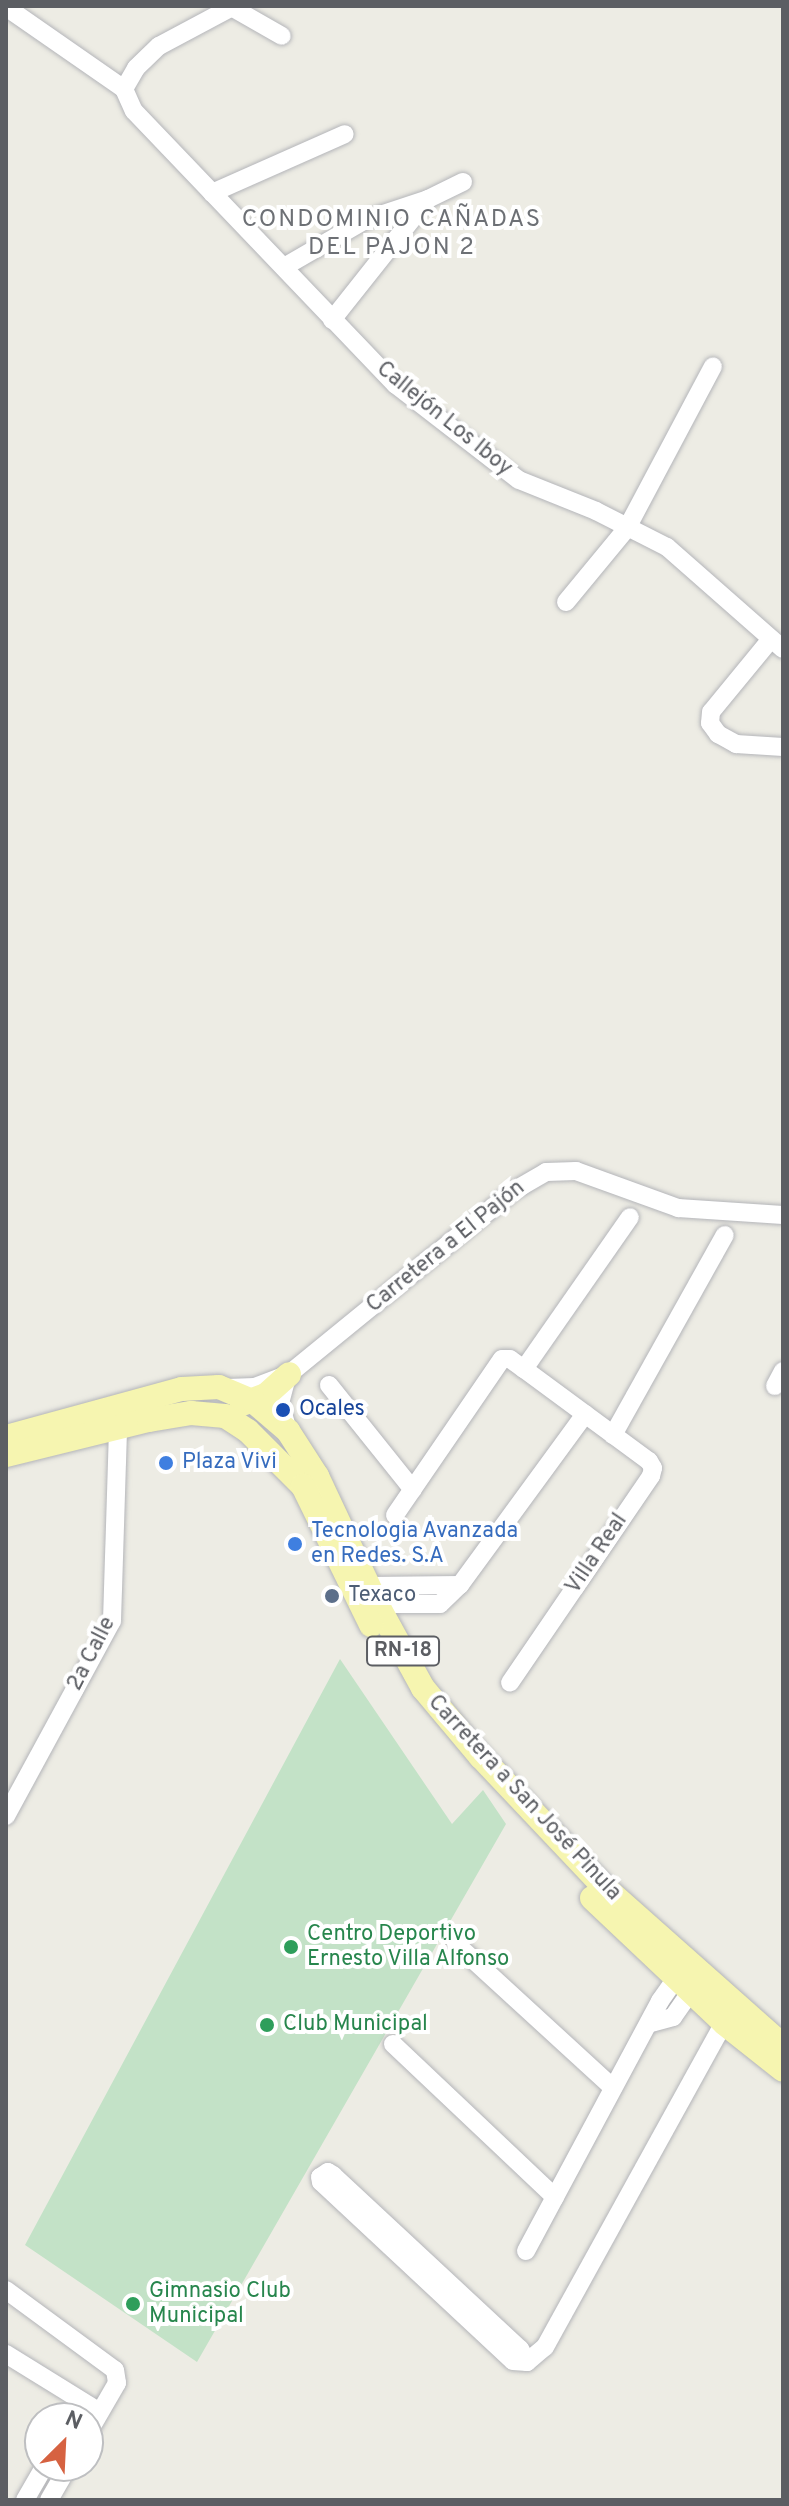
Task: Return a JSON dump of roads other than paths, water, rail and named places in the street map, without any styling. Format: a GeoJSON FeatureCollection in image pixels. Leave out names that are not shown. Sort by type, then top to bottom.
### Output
{"type":"FeatureCollection","features":[{"type":"Feature","properties":{"kind":"main road"},"geometry":{"type":"LineString","coordinates":[[149,1420],[165,1406],[185,1402],[236,1405],[254,1402],[288,1376]]}},
{"type":"Feature","properties":{"kind":"main road","name":"Carretera a San José Pinula"},"geometry":{"type":"LineString","coordinates":[[6,1455],[105,1424],[157,1393],[219,1387],[254,1402],[288,1431],[317,1476],[423,1688],[481,1757],[603,1886],[783,2046]]}},
{"type":"Feature","properties":{"kind":"main road","name":"Carretera a San José Pinula"},"geometry":{"type":"LineString","coordinates":[[6,1437],[191,1413],[225,1416],[248,1431],[303,1486],[348,1582],[411,1700],[555,1859],[683,1991],[783,2070]]}},
{"type":"Feature","properties":{"kind":"street","name":"Callejón Los Iboy"},"geometry":{"type":"LineString","coordinates":[[6,7],[124,89],[134,111],[396,385],[519,480],[596,511],[667,547],[777,644]]}},
{"type":"Feature","properties":{"kind":"street"},"geometry":{"type":"LineString","coordinates":[[124,89],[136,68],[159,46],[234,7],[282,36]]}},
{"type":"Feature","properties":{"kind":"street"},"geometry":{"type":"LineString","coordinates":[[212,193],[345,134]]}},
{"type":"Feature","properties":{"kind":"street"},"geometry":{"type":"LineString","coordinates":[[284,267],[365,220],[428,199],[463,182]]}},
{"type":"Feature","properties":{"kind":"street"},"geometry":{"type":"LineString","coordinates":[[332,320],[428,199]]}},
{"type":"Feature","properties":{"kind":"street"},"geometry":{"type":"LineString","coordinates":[[566,602],[627,528],[713,366]]}},
{"type":"Feature","properties":{"kind":"street"},"geometry":{"type":"LineString","coordinates":[[777,644],[711,712],[710,723],[718,734],[736,744],[783,747]]}},
{"type":"Feature","properties":{"kind":"street","name":"Carretera a El Pajón"},"geometry":{"type":"LineString","coordinates":[[219,1387],[255,1387],[288,1376],[539,1174],[576,1171],[678,1208],[783,1215]]}},
{"type":"Feature","properties":{"kind":"street"},"geometry":{"type":"LineString","coordinates":[[395,1515],[502,1359],[510,1359],[524,1369],[630,1217]]}},
{"type":"Feature","properties":{"kind":"street"},"geometry":{"type":"LineString","coordinates":[[613,1435],[725,1235]]}},
{"type":"Feature","properties":{"kind":"street","name":"Villa Real"},"geometry":{"type":"LineString","coordinates":[[510,1683],[651,1476],[653,1468],[649,1461],[524,1369]]}},
{"type":"Feature","properties":{"kind":"street"},"geometry":{"type":"LineString","coordinates":[[288,1376],[280,1404],[288,1431]]}},
{"type":"Feature","properties":{"kind":"street"},"geometry":{"type":"LineString","coordinates":[[329,1385],[413,1490]]}},
{"type":"Feature","properties":{"kind":"street"},"geometry":{"type":"LineString","coordinates":[[374,1595],[440,1604],[460,1585],[585,1414]]}},
{"type":"Feature","properties":{"kind":"street","name":"2a Calle"},"geometry":{"type":"LineString","coordinates":[[6,1816],[112,1621],[105,1424]]}},
{"type":"Feature","properties":{"kind":"street"},"geometry":{"type":"LineString","coordinates":[[456,1944],[613,2088]]}},
{"type":"Feature","properties":{"kind":"street"},"geometry":{"type":"LineString","coordinates":[[526,2251],[651,2023],[660,2001],[683,1991]]}},
{"type":"Feature","properties":{"kind":"street"},"geometry":{"type":"LineString","coordinates":[[651,2023],[673,2017],[683,1991]]}},
{"type":"Feature","properties":{"kind":"street"},"geometry":{"type":"LineString","coordinates":[[391,2238],[520,2349],[527,2362],[545,2347],[724,2023]]}},
{"type":"Feature","properties":{"kind":"street"},"geometry":{"type":"LineString","coordinates":[[393,2044],[555,2197]]}},
{"type":"Feature","properties":{"kind":"street"},"geometry":{"type":"LineString","coordinates":[[6,2290],[113,2367],[117,2383],[104,2405]]}},
{"type":"Feature","properties":{"kind":"street"},"geometry":{"type":"LineString","coordinates":[[6,2354],[68,2402]]}},
{"type":"Feature","properties":{"kind":"street"},"geometry":{"type":"LineString","coordinates":[[25,2500],[36,2482]]}},
{"type":"Feature","properties":{"kind":"street"},"geometry":{"type":"LineString","coordinates":[[49,2500],[60,2482]]}},
{"type":"Feature","properties":{"kind":"place","name":"Ocales"},"geometry":{"type":"Point","coordinates":[283,1410]}},
{"type":"Feature","properties":{"kind":"place","name":"Plaza Vivi"},"geometry":{"type":"Point","coordinates":[166,1463]}},
{"type":"Feature","properties":{"kind":"place","name":"Tecnologia Avanzada en Redes. S.A"},"geometry":{"type":"Point","coordinates":[295,1544]}},
{"type":"Feature","properties":{"kind":"place","name":"Texaco"},"geometry":{"type":"Point","coordinates":[332,1596]}},
{"type":"Feature","properties":{"kind":"place","name":"Centro Deportivo Ernesto Villa Alfonso"},"geometry":{"type":"Point","coordinates":[291,1947]}},
{"type":"Feature","properties":{"kind":"place","name":"Club Municipal"},"geometry":{"type":"Point","coordinates":[267,2025]}},
{"type":"Feature","properties":{"kind":"place","name":"Gimnasio Club Municipal"},"geometry":{"type":"Point","coordinates":[133,2304]}},
{"type":"Feature","properties":{"kind":"district","name":"CONDOMINIO CAÑADAS DEL PAJON 2"},"geometry":{"type":"Point","coordinates":[392,235]}}]}
